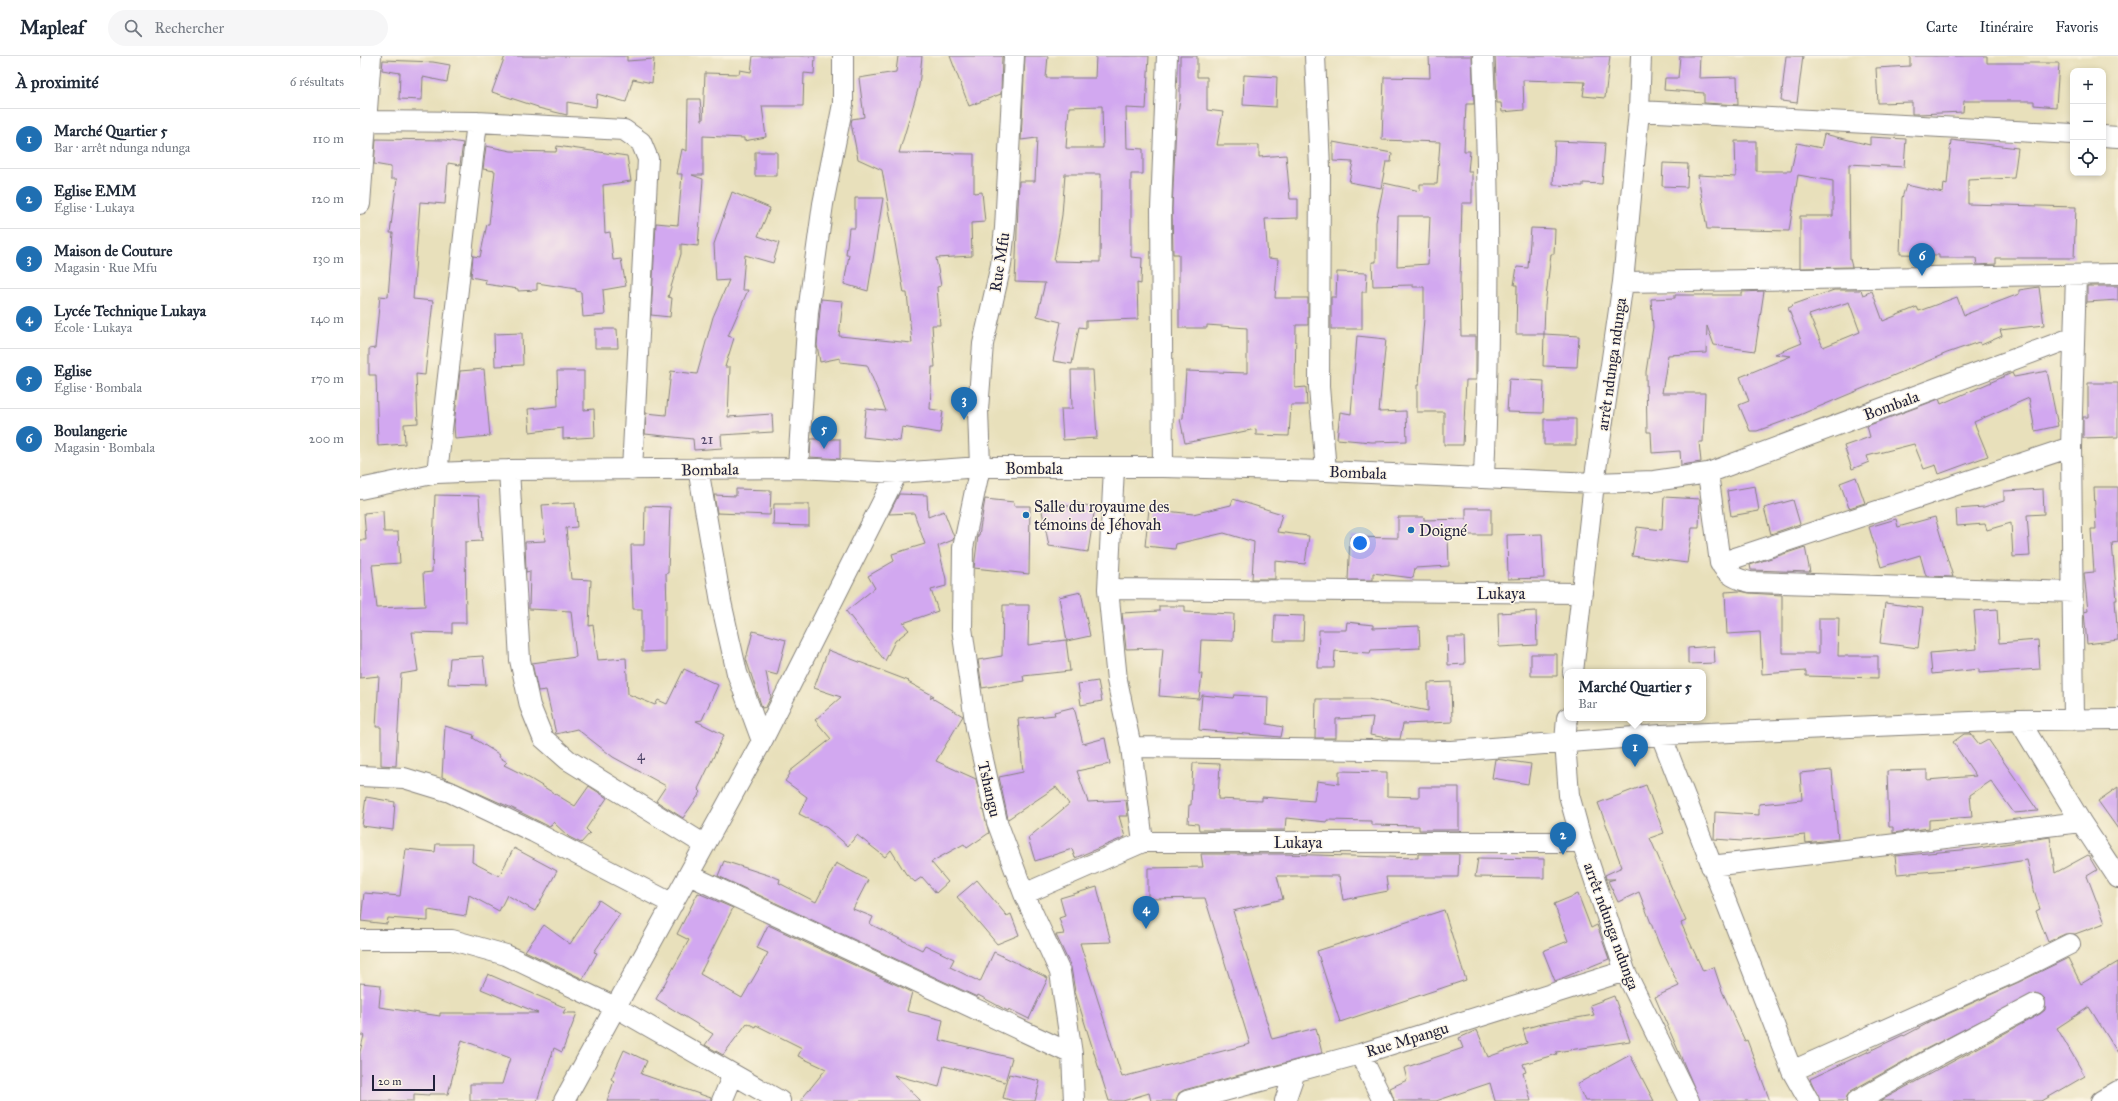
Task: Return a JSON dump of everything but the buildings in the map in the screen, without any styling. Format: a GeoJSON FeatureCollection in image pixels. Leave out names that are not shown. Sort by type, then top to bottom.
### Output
{"type":"FeatureCollection","features":[{"type":"Feature","properties":{"kind":"street"},"geometry":{"type":"LineString","coordinates":[[360,204],[363,120],[371,56]]}},
{"type":"Feature","properties":{"kind":"street"},"geometry":{"type":"LineString","coordinates":[[798,468],[808,312],[823,204],[843,104],[843,56]]}},
{"type":"Feature","properties":{"kind":"street","name":"Rue Mfu"},"geometry":{"type":"LineString","coordinates":[[980,467],[978,410],[982,351],[1002,258],[1014,56]]}},
{"type":"Feature","properties":{"kind":"street"},"geometry":{"type":"LineString","coordinates":[[1163,467],[1161,210],[1166,56]]}},
{"type":"Feature","properties":{"kind":"street"},"geometry":{"type":"LineString","coordinates":[[1315,56],[1320,168],[1319,387],[1326,471]]}},
{"type":"Feature","properties":{"kind":"street"},"geometry":{"type":"LineString","coordinates":[[1483,56],[1488,166],[1488,379],[1484,477]]}},
{"type":"Feature","properties":{"kind":"street","name":"arrêt ndunga ndunga"},"geometry":{"type":"LineString","coordinates":[[1573,669],[1594,483],[1623,282],[1639,111],[1641,56]]}},
{"type":"Feature","properties":{"kind":"street"},"geometry":{"type":"LineString","coordinates":[[1639,111],[2070,134]]}},
{"type":"Feature","properties":{"kind":"street"},"geometry":{"type":"LineString","coordinates":[[363,120],[477,122],[624,130],[641,142],[648,159],[632,470]]}},
{"type":"Feature","properties":{"kind":"street"},"geometry":{"type":"LineString","coordinates":[[437,473],[477,122]]}},
{"type":"Feature","properties":{"kind":"street"},"geometry":{"type":"LineString","coordinates":[[2106,136],[2118,137]]}},
{"type":"Feature","properties":{"kind":"street"},"geometry":{"type":"LineString","coordinates":[[1623,282],[2118,274]]}},
{"type":"Feature","properties":{"kind":"street"},"geometry":{"type":"LineString","coordinates":[[2074,720],[2071,447],[2076,275]]}},
{"type":"Feature","properties":{"kind":"street","name":"Bombala"},"geometry":{"type":"LineString","coordinates":[[360,489],[437,473],[509,470],[632,470],[698,468],[798,468],[897,473],[980,467],[1163,467],[1326,471],[1594,483],[1654,481],[1708,473],[2074,336]]}},
{"type":"Feature","properties":{"kind":"street"},"geometry":{"type":"LineString","coordinates":[[1720,563],[2071,447]]}},
{"type":"Feature","properties":{"kind":"street","name":"Tshangu"},"geometry":{"type":"LineString","coordinates":[[980,467],[963,548],[962,628],[976,728],[998,822],[1024,894],[1060,972],[1072,1054],[1074,1101]]}},
{"type":"Feature","properties":{"kind":"street"},"geometry":{"type":"LineString","coordinates":[[698,468],[721,602],[737,673],[762,740]]}},
{"type":"Feature","properties":{"kind":"street"},"geometry":{"type":"LineString","coordinates":[[1114,468],[1108,589],[1117,680],[1131,747],[1143,842]]}},
{"type":"Feature","properties":{"kind":"street"},"geometry":{"type":"LineString","coordinates":[[509,470],[520,660],[530,706],[543,738],[568,760],[705,845]]}},
{"type":"Feature","properties":{"kind":"street"},"geometry":{"type":"LineString","coordinates":[[564,1101],[617,1008],[762,740],[897,473]]}},
{"type":"Feature","properties":{"kind":"street"},"geometry":{"type":"LineString","coordinates":[[1708,473],[1720,563],[1725,571],[1732,576],[1750,582],[2073,592]]}},
{"type":"Feature","properties":{"kind":"street","name":"Lukaya"},"geometry":{"type":"LineString","coordinates":[[1108,589],[1582,593]]}},
{"type":"Feature","properties":{"kind":"street"},"geometry":{"type":"LineString","coordinates":[[1131,747],[1452,751],[1661,735],[2020,720],[2118,719]]}},
{"type":"Feature","properties":{"kind":"street"},"geometry":{"type":"LineString","coordinates":[[2020,720],[2081,822],[2118,878]]}},
{"type":"Feature","properties":{"kind":"street","name":"arrêt ndunga ndunga"},"geometry":{"type":"LineString","coordinates":[[1567,721],[1564,742],[1569,794],[1582,842],[1625,971],[1689,1101]]}},
{"type":"Feature","properties":{"kind":"street"},"geometry":{"type":"LineString","coordinates":[[1661,735],[1792,1071],[1809,1101]]}},
{"type":"Feature","properties":{"kind":"street"},"geometry":{"type":"LineString","coordinates":[[360,776],[404,778],[450,792],[534,832],[673,904]]}},
{"type":"Feature","properties":{"kind":"street"},"geometry":{"type":"LineString","coordinates":[[1711,866],[2081,822]]}},
{"type":"Feature","properties":{"kind":"street","name":"Lukaya"},"geometry":{"type":"LineString","coordinates":[[1024,894],[1143,842],[1582,842]]}},
{"type":"Feature","properties":{"kind":"street"},"geometry":{"type":"LineString","coordinates":[[689,875],[1072,1054]]}},
{"type":"Feature","properties":{"kind":"street"},"geometry":{"type":"LineString","coordinates":[[360,940],[452,940],[506,955],[617,1008],[780,1101]]}},
{"type":"Feature","properties":{"kind":"street"},"geometry":{"type":"LineString","coordinates":[[1792,1071],[2014,972],[2070,944]]}},
{"type":"Feature","properties":{"kind":"street","name":"Rue Mpangu"},"geometry":{"type":"LineString","coordinates":[[1187,1101],[1360,1054],[1625,971]]}},
{"type":"Feature","properties":{"kind":"street"},"geometry":{"type":"LineString","coordinates":[[1857,1101],[1924,1062],[2035,1004]]}},
{"type":"Feature","properties":{"kind":"street"},"geometry":{"type":"LineString","coordinates":[[1360,1054],[1384,1101]]}},
{"type":"Feature","properties":{"kind":"street"},"geometry":{"type":"LineString","coordinates":[[1285,1101],[1295,1072]]}},
{"type":"Feature","properties":{"kind":"street"},"geometry":{"type":"LineString","coordinates":[[722,1101],[733,1075]]}},
{"type":"Feature","properties":{"kind":"street"},"geometry":{"type":"LineString","coordinates":[[2101,1101],[2118,1091]]}},
{"type":"Feature","properties":{"kind":"place","name":"Boulangerie"},"geometry":{"type":"Point","coordinates":[1922,276]}},
{"type":"Feature","properties":{"kind":"place","name":"Maison de Couture"},"geometry":{"type":"Point","coordinates":[964,420]}},
{"type":"Feature","properties":{"kind":"place","name":"Eglise"},"geometry":{"type":"Point","coordinates":[824,449]}},
{"type":"Feature","properties":{"kind":"place","name":"Salle du royaume des témoins de Jéhovah"},"geometry":{"type":"Point","coordinates":[1026,515]}},
{"type":"Feature","properties":{"kind":"place","name":"Doigné"},"geometry":{"type":"Point","coordinates":[1411,530]}},
{"type":"Feature","properties":{"kind":"place","name":"Marché Quartier 5"},"geometry":{"type":"Point","coordinates":[1635,767]}},
{"type":"Feature","properties":{"kind":"place","name":"Eglise EMM"},"geometry":{"type":"Point","coordinates":[1563,855]}},
{"type":"Feature","properties":{"kind":"place","name":"Lycée Technique Lukaya"},"geometry":{"type":"Point","coordinates":[1146,929]}}]}
